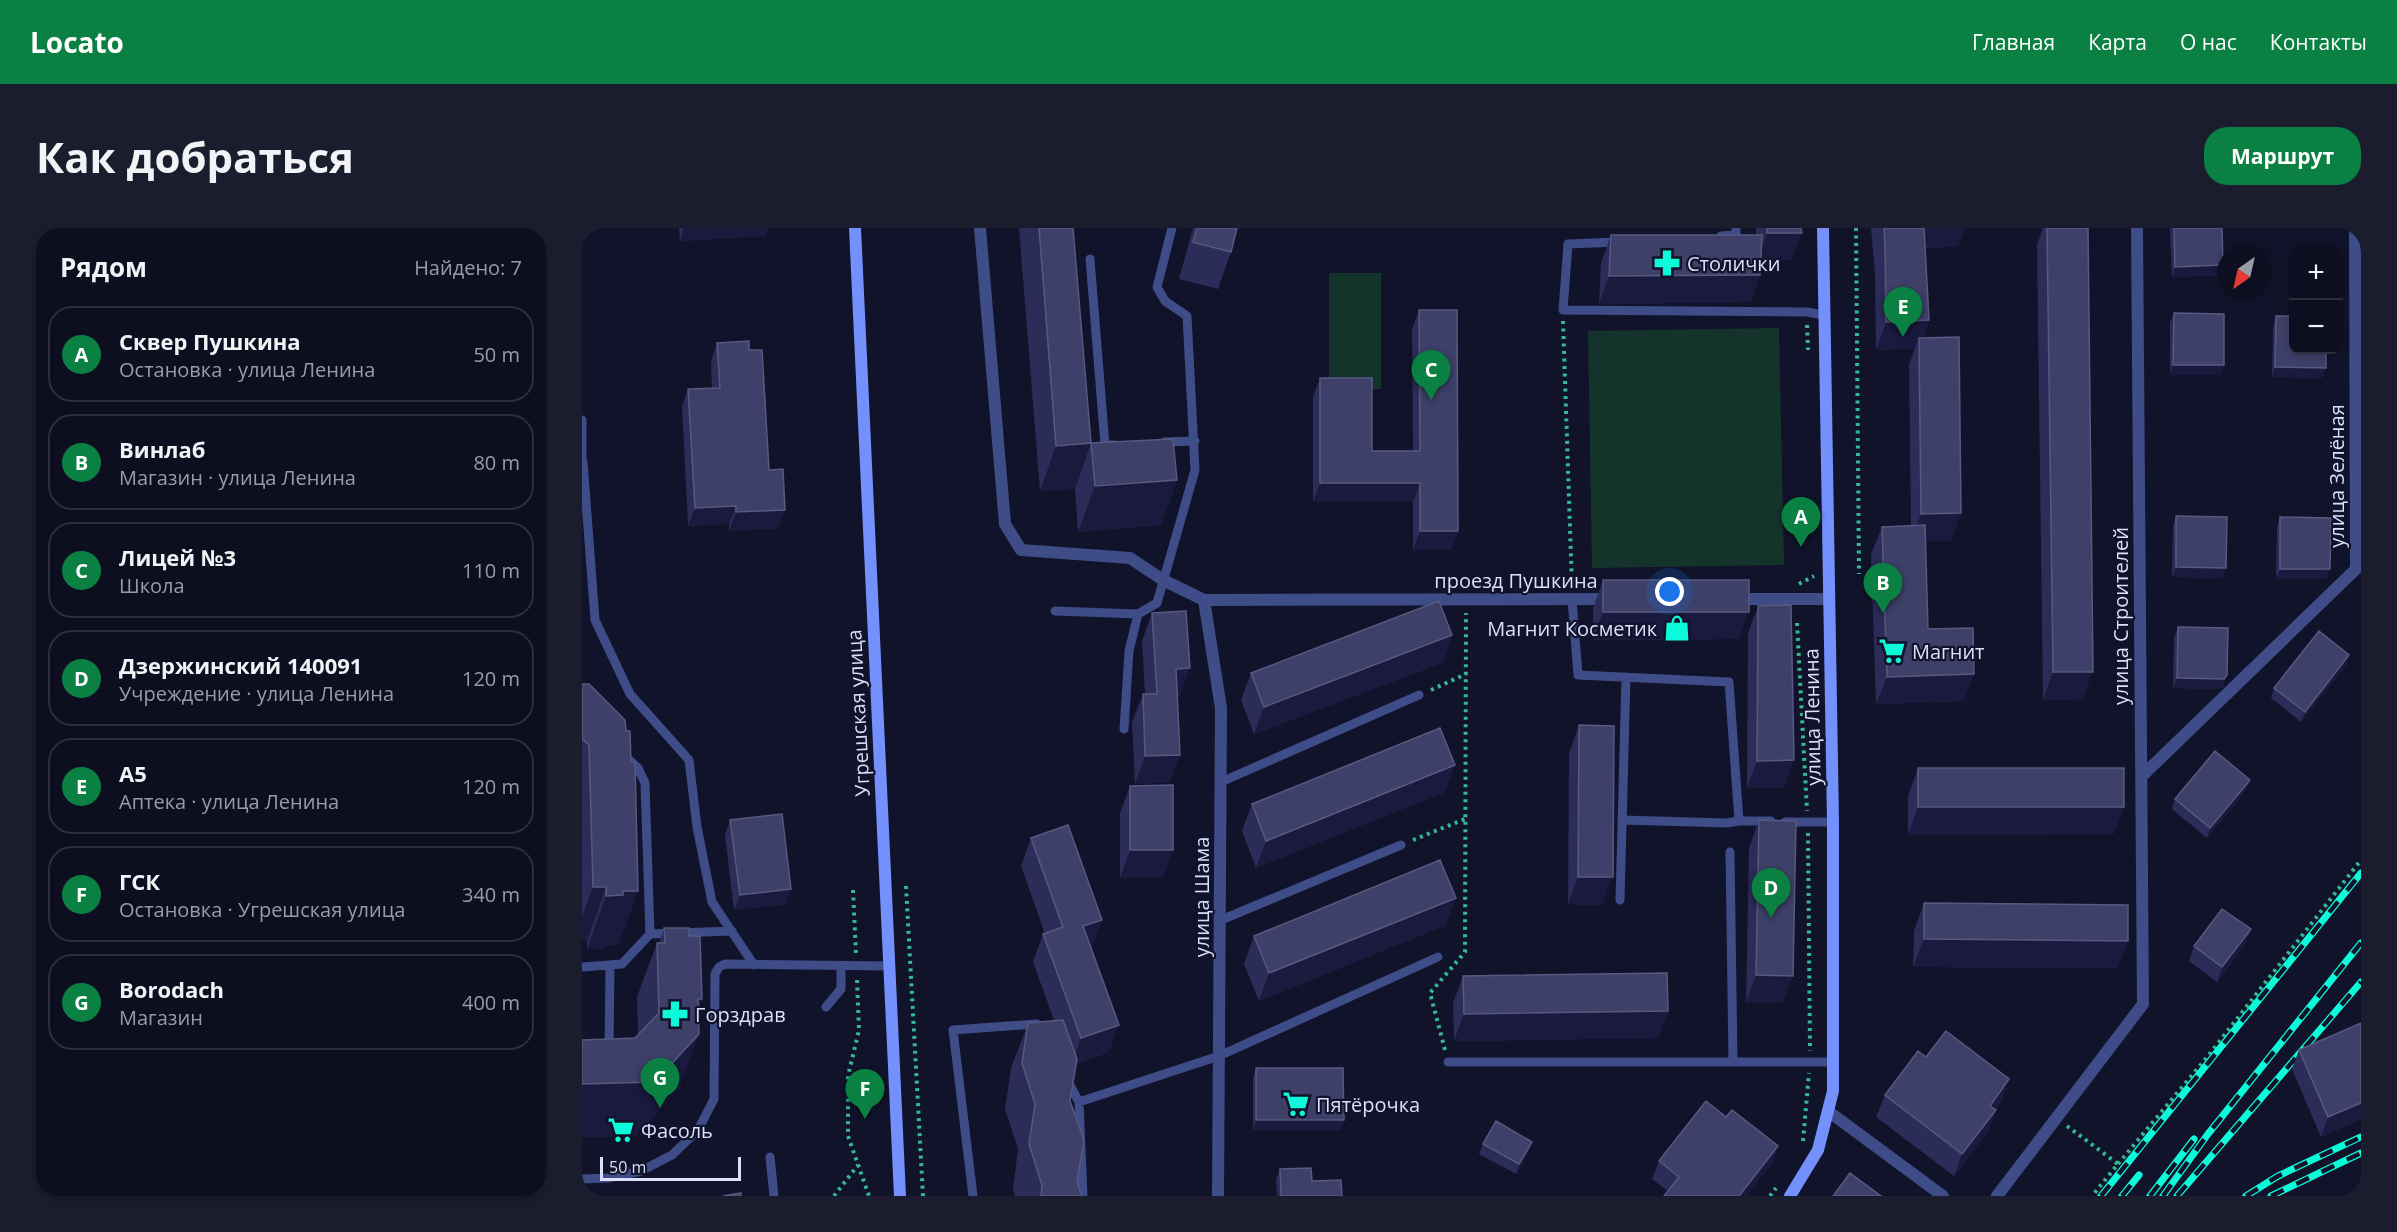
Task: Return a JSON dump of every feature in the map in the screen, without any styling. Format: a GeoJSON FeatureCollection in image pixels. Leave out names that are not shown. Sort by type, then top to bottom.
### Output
{"type":"FeatureCollection","features":[{"type":"Feature","properties":{"kind":"street","name":"Угрешская улица"},"geometry":{"type":"LineString","coordinates":[[855,228],[900,1196]]}},
{"type":"Feature","properties":{"kind":"street"},"geometry":{"type":"LineString","coordinates":[[980,228],[1005,524],[1022,550],[1130,558],[1163,580],[1204,600]]}},
{"type":"Feature","properties":{"kind":"street","name":"улица Ленина"},"geometry":{"type":"LineString","coordinates":[[1790,1196],[1818,1150],[1833,1091],[1833,822],[1823,228]]}},
{"type":"Feature","properties":{"kind":"street","name":"улица Строителей"},"geometry":{"type":"LineString","coordinates":[[2056,1118],[2143,1004],[2137,228]]}},
{"type":"Feature","properties":{"kind":"street","name":"улица Зелёная"},"geometry":{"type":"LineString","coordinates":[[2141,777],[2356,569],[2355,228]]}},
{"type":"Feature","properties":{"kind":"street"},"geometry":{"type":"LineString","coordinates":[[1725,599],[1829,598]]}},
{"type":"Feature","properties":{"kind":"street","name":"проезд Пушкина"},"geometry":{"type":"LineString","coordinates":[[1204,600],[1631,599]]}},
{"type":"Feature","properties":{"kind":"street","name":"улица Шама"},"geometry":{"type":"LineString","coordinates":[[1204,600],[1221,708],[1218,1196]]}},
{"type":"Feature","properties":{"kind":"street"},"geometry":{"type":"LineString","coordinates":[[1828,1112],[1943,1196]]}},
{"type":"Feature","properties":{"kind":"street"},"geometry":{"type":"LineString","coordinates":[[1997,1196],[2056,1118]]}},
{"type":"Feature","properties":{"kind":"lane"},"geometry":{"type":"LineString","coordinates":[[1054,611],[1138,614],[1157,603],[1195,470],[1187,316],[1165,301],[1157,287],[1172,228]]}},
{"type":"Feature","properties":{"kind":"lane"},"geometry":{"type":"LineString","coordinates":[[1714,236],[1736,235],[1736,228]]}},
{"type":"Feature","properties":{"kind":"lane"},"geometry":{"type":"LineString","coordinates":[[1624,241],[1568,244],[1563,310],[1807,312],[1823,315]]}},
{"type":"Feature","properties":{"kind":"lane"},"geometry":{"type":"LineString","coordinates":[[1090,259],[1105,445],[1128,444]]}},
{"type":"Feature","properties":{"kind":"lane"},"geometry":{"type":"LineString","coordinates":[[582,420],[586,561],[595,620],[630,694],[689,760],[697,827],[712,902],[754,965]]}},
{"type":"Feature","properties":{"kind":"lane"},"geometry":{"type":"LineString","coordinates":[[1150,443],[1194,441]]}},
{"type":"Feature","properties":{"kind":"lane"},"geometry":{"type":"LineString","coordinates":[[1572,599],[1578,675],[1729,682],[1739,821]]}},
{"type":"Feature","properties":{"kind":"lane"},"geometry":{"type":"LineString","coordinates":[[1124,729],[1129,651],[1138,614]]}},
{"type":"Feature","properties":{"kind":"lane"},"geometry":{"type":"LineString","coordinates":[[1620,900],[1626,677]]}},
{"type":"Feature","properties":{"kind":"lane"},"geometry":{"type":"LineString","coordinates":[[1221,782],[1419,695]]}},
{"type":"Feature","properties":{"kind":"lane"},"geometry":{"type":"LineString","coordinates":[[615,746],[638,768],[645,783],[651,934]]}},
{"type":"Feature","properties":{"kind":"lane"},"geometry":{"type":"LineString","coordinates":[[1622,820],[1727,823],[1739,821],[1833,822]]}},
{"type":"Feature","properties":{"kind":"lane"},"geometry":{"type":"LineString","coordinates":[[1221,920],[1401,844]]}},
{"type":"Feature","properties":{"kind":"lane"},"geometry":{"type":"LineString","coordinates":[[1730,852],[1732,1062]]}},
{"type":"Feature","properties":{"kind":"lane"},"geometry":{"type":"LineString","coordinates":[[582,967],[622,964],[651,934],[732,931]]}},
{"type":"Feature","properties":{"kind":"lane"},"geometry":{"type":"LineString","coordinates":[[1079,1102],[1219,1056],[1438,957]]}},
{"type":"Feature","properties":{"kind":"lane"},"geometry":{"type":"LineString","coordinates":[[582,1179],[608,1178],[641,1171],[672,1155],[698,1130],[714,1099],[715,974],[719,967],[725,964],[890,966]]}},
{"type":"Feature","properties":{"kind":"lane"},"geometry":{"type":"LineString","coordinates":[[605,1056],[610,1046],[610,966]]}},
{"type":"Feature","properties":{"kind":"lane"},"geometry":{"type":"LineString","coordinates":[[826,1007],[841,989],[841,966]]}},
{"type":"Feature","properties":{"kind":"lane"},"geometry":{"type":"LineString","coordinates":[[973,1196],[953,1030],[1038,1024],[1043,1033]]}},
{"type":"Feature","properties":{"kind":"lane"},"geometry":{"type":"LineString","coordinates":[[1448,1062],[1833,1062]]}},
{"type":"Feature","properties":{"kind":"lane"},"geometry":{"type":"LineString","coordinates":[[1064,1072],[1079,1102],[1083,1196]]}},
{"type":"Feature","properties":{"kind":"lane"},"geometry":{"type":"LineString","coordinates":[[770,1157],[774,1196]]}},
{"type":"Feature","properties":{"kind":"path"},"geometry":{"type":"LineString","coordinates":[[1856,228],[1859,574]]}},
{"type":"Feature","properties":{"kind":"path"},"geometry":{"type":"LineString","coordinates":[[1563,310],[1572,599]]}},
{"type":"Feature","properties":{"kind":"path"},"geometry":{"type":"LineString","coordinates":[[1448,1062],[1430,993],[1465,952],[1466,600]]}},
{"type":"Feature","properties":{"kind":"path"},"geometry":{"type":"LineString","coordinates":[[1797,623],[1808,822],[1810,1062],[1802,1152]]}},
{"type":"Feature","properties":{"kind":"path"},"geometry":{"type":"LineString","coordinates":[[1419,695],[1466,674]]}},
{"type":"Feature","properties":{"kind":"path"},"geometry":{"type":"LineString","coordinates":[[1401,844],[1465,819]]}},
{"type":"Feature","properties":{"kind":"path"},"geometry":{"type":"LineString","coordinates":[[2092,1196],[2208,1056],[2361,860]]}},
{"type":"Feature","properties":{"kind":"path"},"geometry":{"type":"LineString","coordinates":[[906,886],[923,1196]]}},
{"type":"Feature","properties":{"kind":"path"},"geometry":{"type":"LineString","coordinates":[[853,890],[859,1029],[848,1076],[848,1136],[869,1196]]}},
{"type":"Feature","properties":{"kind":"path"},"geometry":{"type":"LineString","coordinates":[[2056,1118],[2118,1164]]}},
{"type":"Feature","properties":{"kind":"path"},"geometry":{"type":"LineString","coordinates":[[834,1196],[858,1165]]}},
{"type":"Feature","properties":{"kind":"path"},"geometry":{"type":"LineString","coordinates":[[1770,1196],[1783,1178]]}},
{"type":"Feature","properties":{"kind":"green space"},"geometry":{"type":"Polygon","coordinates":[[[1329,273],[1381,273],[1381,389],[1329,389],[1329,273]]]}},
{"type":"Feature","properties":{"kind":"green space"},"geometry":{"type":"Polygon","coordinates":[[[1779,328],[1784,565],[1592,568],[1588,331],[1779,328]]]}},
{"type":"Feature","properties":{"kind":"building"},"geometry":{"type":"Polygon","coordinates":[[[1039,228],[1073,228],[1091,443],[1056,446],[1039,228]]]}},
{"type":"Feature","properties":{"kind":"building"},"geometry":{"type":"Polygon","coordinates":[[[1197,228],[1237,228],[1231,252],[1193,242],[1197,228]]]}},
{"type":"Feature","properties":{"kind":"building"},"geometry":{"type":"Polygon","coordinates":[[[1767,228],[1801,228],[1802,233],[1767,233],[1767,228]]]}},
{"type":"Feature","properties":{"kind":"building"},"geometry":{"type":"Polygon","coordinates":[[[1884,228],[1924,228],[1929,320],[1886,322],[1884,228]]]}},
{"type":"Feature","properties":{"kind":"building"},"geometry":{"type":"Polygon","coordinates":[[[2047,228],[2088,228],[2093,672],[2053,672],[2047,228]]]}},
{"type":"Feature","properties":{"kind":"building"},"geometry":{"type":"Polygon","coordinates":[[[2174,228],[2222,228],[2222,246],[2217,246],[2217,265],[2175,267],[2174,228]]]}},
{"type":"Feature","properties":{"kind":"building"},"geometry":{"type":"Polygon","coordinates":[[[1611,235],[1762,235],[1760,275],[1609,276],[1611,235]]]}},
{"type":"Feature","properties":{"kind":"building"},"geometry":{"type":"Polygon","coordinates":[[[1419,310],[1457,310],[1458,531],[1420,531],[1420,483],[1320,483],[1320,378],[1372,378],[1372,451],[1420,451],[1419,310]]]}},
{"type":"Feature","properties":{"kind":"building"},"geometry":{"type":"Polygon","coordinates":[[[2174,313],[2224,314],[2224,365],[2173,365],[2174,313]]]}},
{"type":"Feature","properties":{"kind":"building"},"geometry":{"type":"Polygon","coordinates":[[[2276,316],[2289,316],[2289,354],[2326,354],[2326,368],[2275,367],[2276,316]]]}},
{"type":"Feature","properties":{"kind":"building"},"geometry":{"type":"Polygon","coordinates":[[[1959,337],[1961,513],[1921,514],[1919,338],[1959,337]]]}},
{"type":"Feature","properties":{"kind":"building"},"geometry":{"type":"Polygon","coordinates":[[[749,341],[749,350],[762,350],[769,470],[783,469],[785,510],[736,512],[736,506],[695,508],[688,389],[720,388],[717,343],[749,341]]]}},
{"type":"Feature","properties":{"kind":"building"},"geometry":{"type":"Polygon","coordinates":[[[1173,439],[1177,480],[1095,486],[1091,443],[1173,439]]]}},
{"type":"Feature","properties":{"kind":"building"},"geometry":{"type":"Polygon","coordinates":[[[2176,516],[2227,517],[2226,568],[2176,567],[2176,516]]]}},
{"type":"Feature","properties":{"kind":"building"},"geometry":{"type":"Polygon","coordinates":[[[2280,517],[2331,518],[2330,569],[2280,569],[2280,517]]]}},
{"type":"Feature","properties":{"kind":"building"},"geometry":{"type":"Polygon","coordinates":[[[1925,525],[1928,629],[1973,628],[1974,674],[1887,677],[1882,527],[1925,525]]]}},
{"type":"Feature","properties":{"kind":"building"},"geometry":{"type":"Polygon","coordinates":[[[1603,580],[1749,580],[1749,612],[1603,612],[1603,580]]]}},
{"type":"Feature","properties":{"kind":"building"},"geometry":{"type":"Polygon","coordinates":[[[1439,601],[1452,635],[1264,707],[1251,673],[1439,601]]]}},
{"type":"Feature","properties":{"kind":"building"},"geometry":{"type":"Polygon","coordinates":[[[1791,605],[1794,760],[1757,761],[1758,606],[1791,605]]]}},
{"type":"Feature","properties":{"kind":"building"},"geometry":{"type":"Polygon","coordinates":[[[1186,611],[1190,668],[1176,669],[1180,755],[1145,756],[1143,694],[1157,694],[1152,613],[1186,611]]]}},
{"type":"Feature","properties":{"kind":"building"},"geometry":{"type":"Polygon","coordinates":[[[2178,627],[2228,628],[2227,675],[2224,679],[2177,678],[2178,627]]]}},
{"type":"Feature","properties":{"kind":"building"},"geometry":{"type":"Polygon","coordinates":[[[2319,631],[2349,655],[2305,712],[2274,688],[2319,631]]]}},
{"type":"Feature","properties":{"kind":"building"},"geometry":{"type":"Polygon","coordinates":[[[582,684],[589,684],[625,720],[626,731],[630,731],[631,762],[635,762],[638,891],[623,891],[623,895],[606,896],[606,887],[593,887],[589,745],[582,739],[582,684]]]}},
{"type":"Feature","properties":{"kind":"building"},"geometry":{"type":"Polygon","coordinates":[[[1579,725],[1614,726],[1613,877],[1578,877],[1579,725]]]}},
{"type":"Feature","properties":{"kind":"building"},"geometry":{"type":"Polygon","coordinates":[[[1440,728],[1455,765],[1266,841],[1252,804],[1440,728]]]}},
{"type":"Feature","properties":{"kind":"building"},"geometry":{"type":"Polygon","coordinates":[[[2215,751],[2250,780],[2210,828],[2175,799],[2215,751]]]}},
{"type":"Feature","properties":{"kind":"building"},"geometry":{"type":"Polygon","coordinates":[[[1918,768],[2124,768],[2124,807],[1918,807],[1918,768]]]}},
{"type":"Feature","properties":{"kind":"building"},"geometry":{"type":"Polygon","coordinates":[[[1173,785],[1173,850],[1130,850],[1130,786],[1173,785]]]}},
{"type":"Feature","properties":{"kind":"building"},"geometry":{"type":"Polygon","coordinates":[[[782,814],[791,889],[740,895],[730,820],[782,814]]]}},
{"type":"Feature","properties":{"kind":"building"},"geometry":{"type":"Polygon","coordinates":[[[1759,820],[1796,821],[1793,976],[1756,975],[1759,820]]]}},
{"type":"Feature","properties":{"kind":"building"},"geometry":{"type":"Polygon","coordinates":[[[1068,825],[1102,920],[1083,926],[1119,1025],[1081,1038],[1043,934],[1063,927],[1031,838],[1068,825]]]}},
{"type":"Feature","properties":{"kind":"building"},"geometry":{"type":"Polygon","coordinates":[[[1440,860],[1456,898],[1269,973],[1254,936],[1440,860]]]}},
{"type":"Feature","properties":{"kind":"building"},"geometry":{"type":"Polygon","coordinates":[[[1924,903],[2128,905],[2128,941],[1924,939],[1924,903]]]}},
{"type":"Feature","properties":{"kind":"building"},"geometry":{"type":"Polygon","coordinates":[[[2222,909],[2251,929],[2222,967],[2194,946],[2222,909]]]}},
{"type":"Feature","properties":{"kind":"building"},"geometry":{"type":"Polygon","coordinates":[[[664,928],[689,928],[689,936],[700,936],[702,999],[698,999],[699,1034],[655,1082],[582,1084],[582,1040],[635,1038],[659,1013],[657,943],[665,943],[664,928]]]}},
{"type":"Feature","properties":{"kind":"building"},"geometry":{"type":"Polygon","coordinates":[[[1667,973],[1668,1011],[1464,1014],[1463,976],[1667,973]]]}},
{"type":"Feature","properties":{"kind":"building"},"geometry":{"type":"Polygon","coordinates":[[[1063,1020],[1077,1059],[1070,1101],[1084,1140],[1077,1182],[1082,1196],[1041,1196],[1042,1185],[1029,1144],[1035,1104],[1022,1063],[1028,1023],[1063,1020]]]}},
{"type":"Feature","properties":{"kind":"building"},"geometry":{"type":"Polygon","coordinates":[[[2361,1023],[2361,1103],[2328,1117],[2299,1050],[2361,1023]]]}},
{"type":"Feature","properties":{"kind":"building"},"geometry":{"type":"Polygon","coordinates":[[[1946,1031],[2009,1079],[1990,1106],[1996,1110],[1962,1154],[1885,1095],[1918,1051],[1926,1057],[1946,1031]]]}},
{"type":"Feature","properties":{"kind":"building","name":"Пятёрочка"},"geometry":{"type":"Polygon","coordinates":[[[1256,1068],[1343,1068],[1344,1120],[1256,1120],[1256,1068]]]}},
{"type":"Feature","properties":{"kind":"building"},"geometry":{"type":"Polygon","coordinates":[[[1706,1101],[1726,1117],[1732,1110],[1778,1146],[1739,1196],[1664,1196],[1679,1177],[1659,1161],[1706,1101]]]}},
{"type":"Feature","properties":{"kind":"building"},"geometry":{"type":"Polygon","coordinates":[[[1496,1121],[1532,1142],[1519,1164],[1483,1144],[1496,1121]]]}},
{"type":"Feature","properties":{"kind":"building"},"geometry":{"type":"Polygon","coordinates":[[[1311,1168],[1312,1181],[1341,1180],[1342,1196],[1281,1196],[1280,1169],[1311,1168]]]}},
{"type":"Feature","properties":{"kind":"building"},"geometry":{"type":"Polygon","coordinates":[[[1850,1173],[1881,1196],[1833,1196],[1850,1173]]]}},
{"type":"Feature","properties":{"kind":"building"},"geometry":{"type":"Polygon","coordinates":[[[741,1193],[741,1196],[723,1196],[741,1193]]]}},
{"type":"Feature","properties":{"kind":"railway"},"geometry":{"type":"LineString","coordinates":[[2101,1196],[2361,873]]}},
{"type":"Feature","properties":{"kind":"railway"},"geometry":{"type":"LineString","coordinates":[[2163,1196],[2208,1134],[2361,943]]}},
{"type":"Feature","properties":{"kind":"railway"},"geometry":{"type":"LineString","coordinates":[[2177,1196],[2361,982]]}},
{"type":"Feature","properties":{"kind":"railway"},"geometry":{"type":"LineString","coordinates":[[2246,1196],[2278,1176],[2361,1137]]}},
{"type":"Feature","properties":{"kind":"railway"},"geometry":{"type":"LineString","coordinates":[[2150,1196],[2194,1139]]}},
{"type":"Feature","properties":{"kind":"railway"},"geometry":{"type":"LineString","coordinates":[[2271,1196],[2361,1153]]}},
{"type":"Feature","properties":{"kind":"railway"},"geometry":{"type":"LineString","coordinates":[[2122,1196],[2139,1175]]}},
{"type":"Feature","properties":{"kind":"place","name":"Столички"},"geometry":{"type":"Point","coordinates":[1667,263]}},
{"type":"Feature","properties":{"kind":"place","name":"А5"},"geometry":{"type":"Point","coordinates":[1903,337]}},
{"type":"Feature","properties":{"kind":"place","name":"Лицей №3"},"geometry":{"type":"Point","coordinates":[1431,400]}},
{"type":"Feature","properties":{"kind":"place","name":"Сквер Пушкина"},"geometry":{"type":"Point","coordinates":[1801,547]}},
{"type":"Feature","properties":{"kind":"place","name":"Винлаб"},"geometry":{"type":"Point","coordinates":[1883,613]}},
{"type":"Feature","properties":{"kind":"place","name":"Магнит Косметик"},"geometry":{"type":"Point","coordinates":[1677,628]}},
{"type":"Feature","properties":{"kind":"place","name":"Магнит"},"geometry":{"type":"Point","coordinates":[1892,651]}},
{"type":"Feature","properties":{"kind":"place","name":"Дзержинский 140091"},"geometry":{"type":"Point","coordinates":[1771,918]}},
{"type":"Feature","properties":{"kind":"place","name":"Горздрав"},"geometry":{"type":"Point","coordinates":[675,1014]}},
{"type":"Feature","properties":{"kind":"place","name":"Пятёрочка"},"geometry":{"type":"Point","coordinates":[1296,1104]}},
{"type":"Feature","properties":{"kind":"place","name":"Borodach"},"geometry":{"type":"Point","coordinates":[660,1108]}},
{"type":"Feature","properties":{"kind":"place","name":"ГСК"},"geometry":{"type":"Point","coordinates":[865,1119]}},
{"type":"Feature","properties":{"kind":"place","name":"Фасоль"},"geometry":{"type":"Point","coordinates":[621,1130]}}]}
